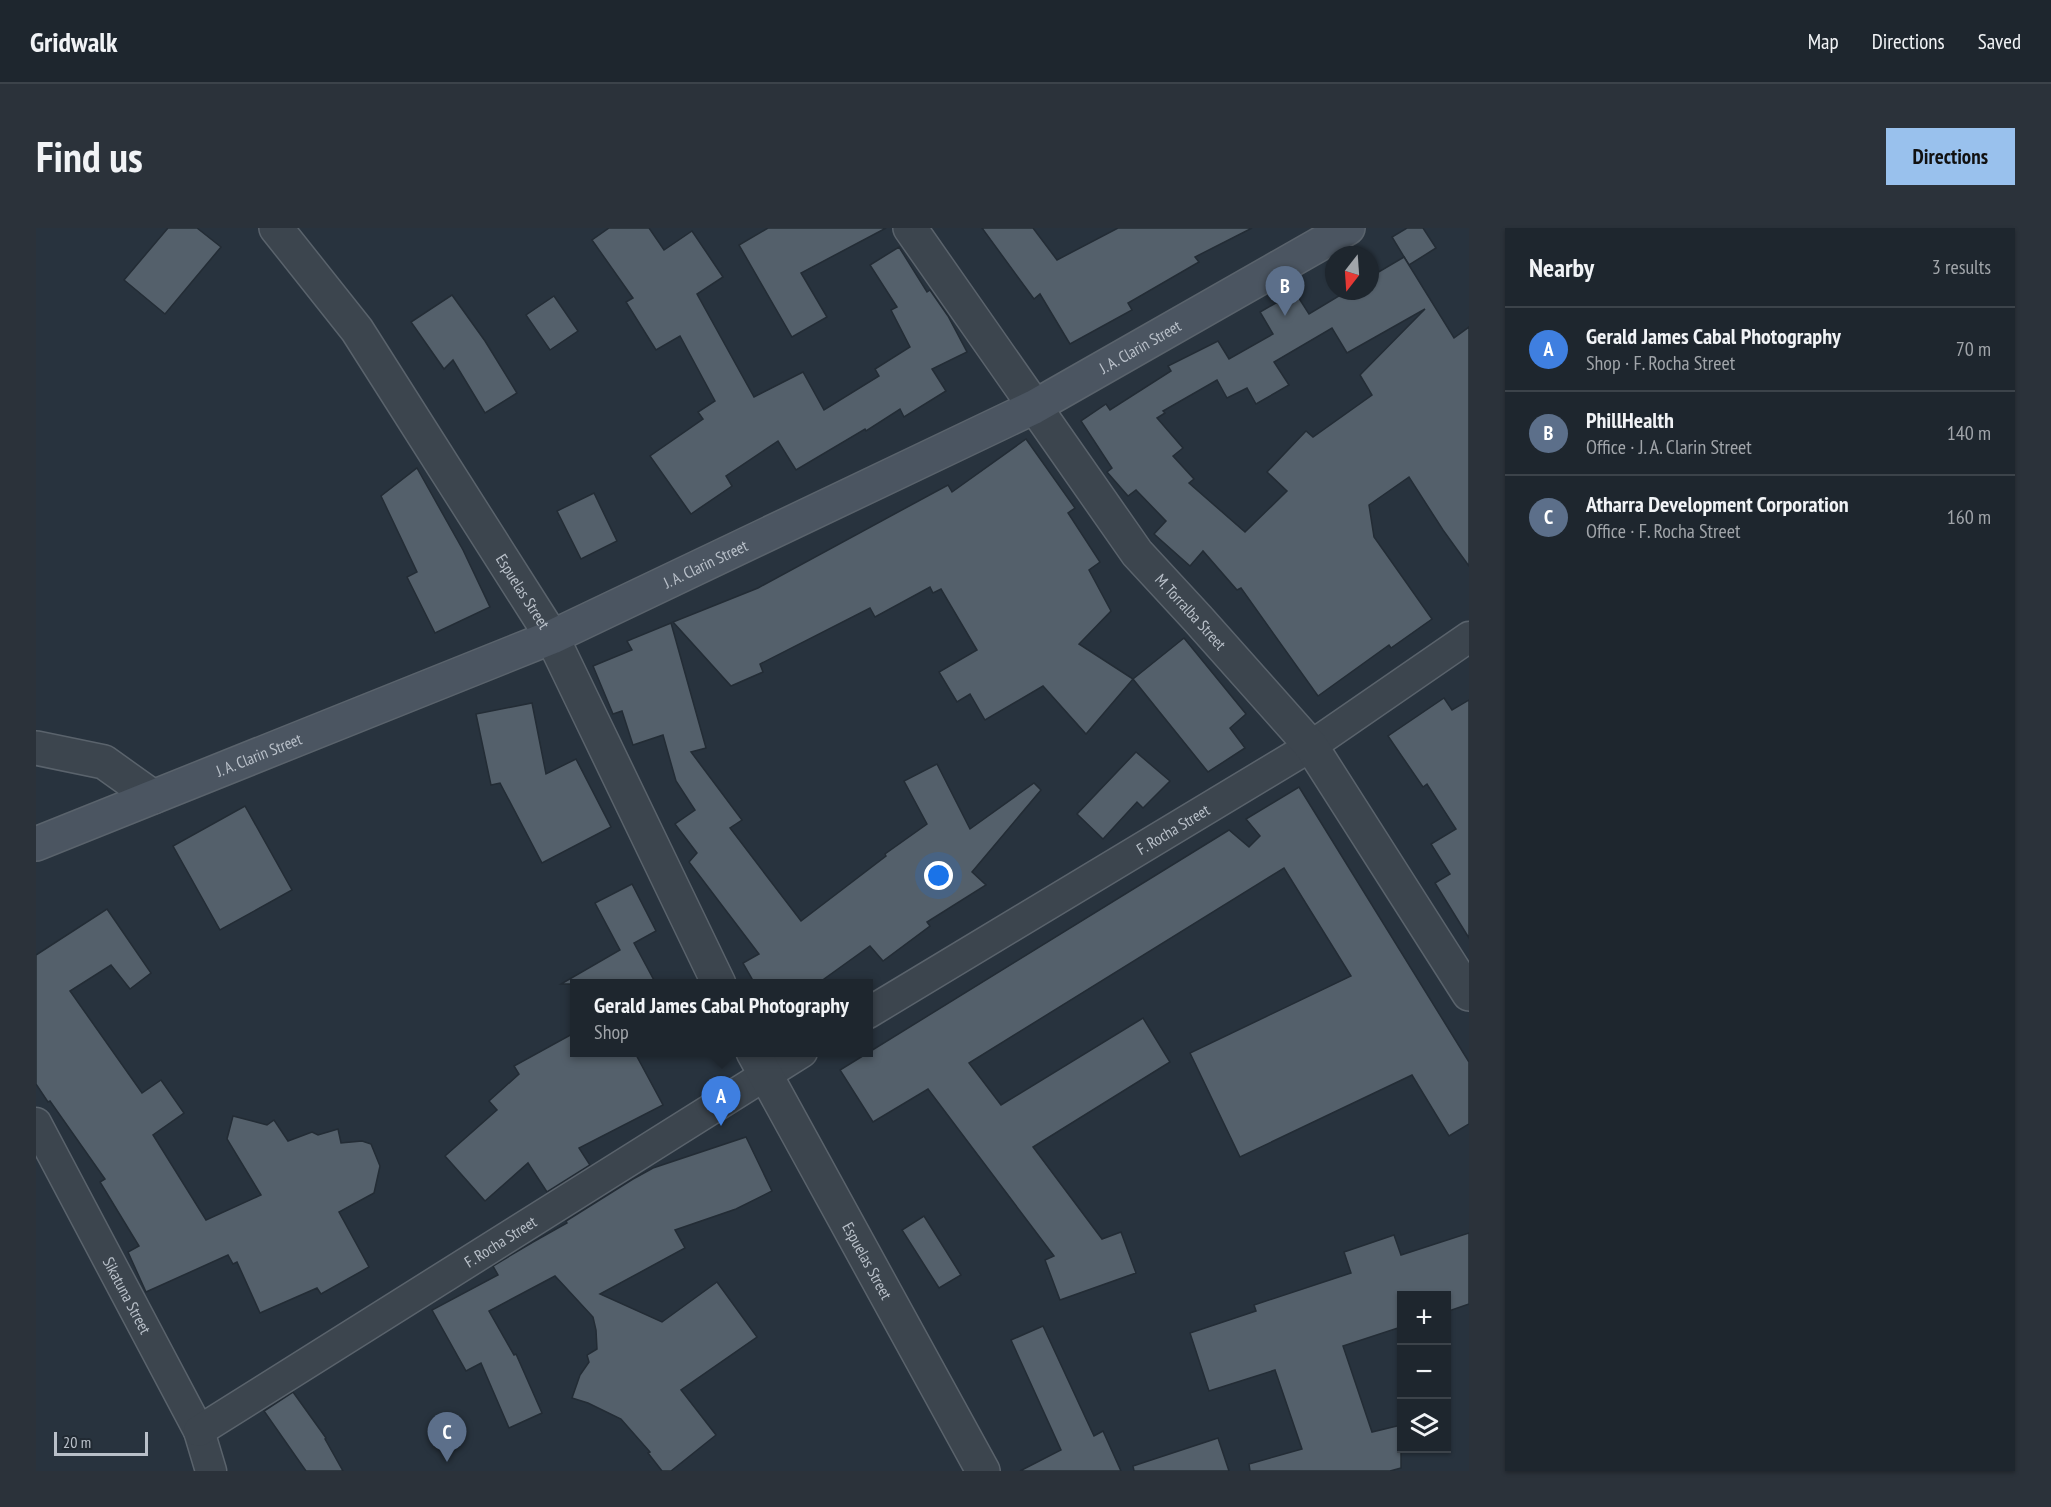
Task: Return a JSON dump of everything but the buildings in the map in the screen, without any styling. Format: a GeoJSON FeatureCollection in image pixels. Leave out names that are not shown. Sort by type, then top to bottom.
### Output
{"type":"FeatureCollection","features":[{"type":"Feature","properties":{"kind":"main road","name":"J. A. Clarin Street"},"geometry":{"type":"LineString","coordinates":[[36,844],[552,637],[1034,407],[1348,228]]}},
{"type":"Feature","properties":{"kind":"street","name":"Espuelas Street"},"geometry":{"type":"LineString","coordinates":[[276,228],[357,330],[552,637],[717,979]]}},
{"type":"Feature","properties":{"kind":"street","name":"M. Torralba Street"},"geometry":{"type":"LineString","coordinates":[[910,228],[1137,553],[1311,746],[1469,994]]}},
{"type":"Feature","properties":{"kind":"street","name":"F. Rocha Street"},"geometry":{"type":"LineString","coordinates":[[873,1010],[1311,746],[1469,637]]}},
{"type":"Feature","properties":{"kind":"street"},"geometry":{"type":"LineString","coordinates":[[36,748],[105,762],[153,797]]}},
{"type":"Feature","properties":{"kind":"street","name":"F. Rocha Street"},"geometry":{"type":"LineString","coordinates":[[199,1431],[758,1064],[786,1057]]}},
{"type":"Feature","properties":{"kind":"street","name":"Espuelas Street"},"geometry":{"type":"LineString","coordinates":[[758,1064],[983,1471]]}},
{"type":"Feature","properties":{"kind":"street","name":"Sikatuna Street"},"geometry":{"type":"LineString","coordinates":[[36,1123],[199,1431],[211,1471]]}},
{"type":"Feature","properties":{"kind":"place","name":"PhillHealth"},"geometry":{"type":"Point","coordinates":[1285,316]}},
{"type":"Feature","properties":{"kind":"place","name":"Gerald James Cabal Photography"},"geometry":{"type":"Point","coordinates":[721,1126]}},
{"type":"Feature","properties":{"kind":"place","name":"Atharra Development Corporation"},"geometry":{"type":"Point","coordinates":[447,1462]}}]}
